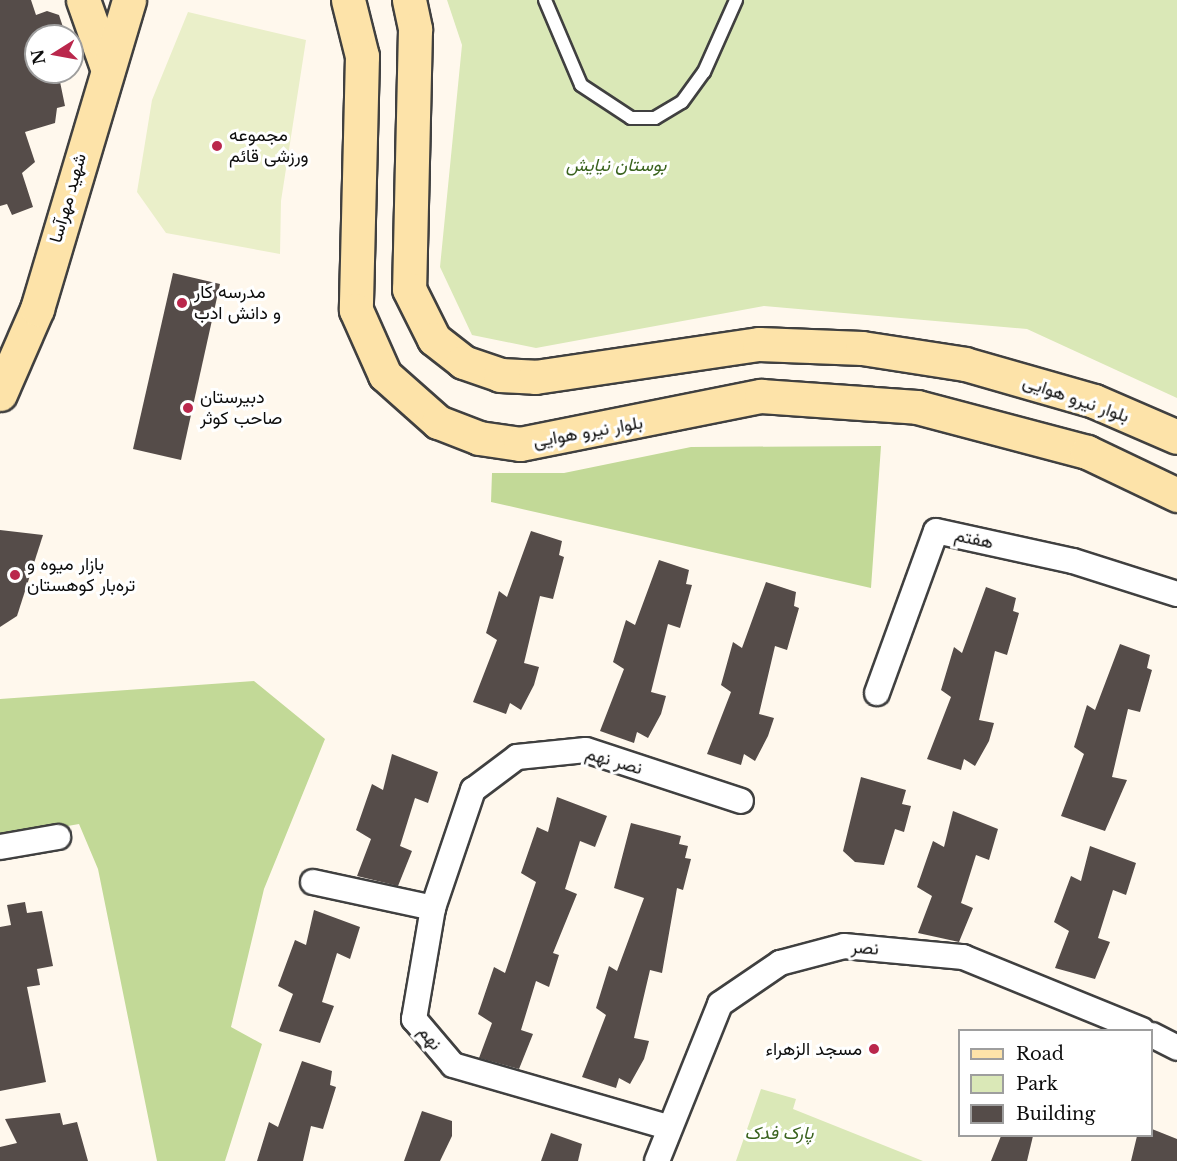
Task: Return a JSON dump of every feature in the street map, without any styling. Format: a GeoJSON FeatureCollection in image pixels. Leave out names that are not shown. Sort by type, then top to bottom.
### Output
{"type":"FeatureCollection","features":[{"type":"Feature","properties":{"kind":"main road"},"geometry":{"type":"LineString","coordinates":[[83,0],[106,65]]}},
{"type":"Feature","properties":{"kind":"main road","name":"شهید مهرآسا"},"geometry":{"type":"LineString","coordinates":[[0,394],[37,309],[106,65],[129,0]]}},
{"type":"Feature","properties":{"kind":"main road","name":"بلوار نیرو هوایی"},"geometry":{"type":"LineString","coordinates":[[348,0],[362,56],[356,310],[385,375],[438,422],[479,438],[520,444],[761,396],[917,408],[1088,452],[1177,495]]}},
{"type":"Feature","properties":{"kind":"main road","name":"بلوار نیرو هوایی"},"geometry":{"type":"LineString","coordinates":[[409,0],[415,29],[409,289],[434,339],[463,362],[500,375],[535,377],[759,344],[862,348],[965,364],[1094,401],[1177,437]]}},
{"type":"Feature","properties":{"kind":"street","name":"هفتم"},"geometry":{"type":"LineString","coordinates":[[877,693],[936,531],[1073,561],[1177,594]]}},
{"type":"Feature","properties":{"kind":"street","name":"نصر نهم"},"geometry":{"type":"LineString","coordinates":[[433,908],[474,790],[517,757],[586,750],[741,801]]}},
{"type":"Feature","properties":{"kind":"street"},"geometry":{"type":"LineString","coordinates":[[0,847],[58,837]]}},
{"type":"Feature","properties":{"kind":"street"},"geometry":{"type":"LineString","coordinates":[[313,882],[433,908]]}},
{"type":"Feature","properties":{"kind":"street","name":"نهم"},"geometry":{"type":"LineString","coordinates":[[433,908],[414,1019],[453,1065],[668,1127]]}},
{"type":"Feature","properties":{"kind":"street","name":"نصر"},"geometry":{"type":"LineString","coordinates":[[657,1161],[668,1127],[720,1004],[780,963],[844,946],[963,957],[1140,1029]]}},
{"type":"Feature","properties":{"kind":"street"},"geometry":{"type":"LineString","coordinates":[[1153,1036],[1177,1048]]}},
{"type":"Feature","properties":{"kind":"lane"},"geometry":{"type":"LineString","coordinates":[[545,0],[581,85],[631,118],[655,118],[682,102],[704,72],[736,0]]}},
{"type":"Feature","properties":{"kind":"green space","name":"بوستان نیایش"},"geometry":{"type":"Polygon","coordinates":[[[447,0],[1177,0],[1177,398],[1027,329],[764,306],[536,348],[472,335],[440,267],[462,45],[447,0]]]}},
{"type":"Feature","properties":{"kind":"green space","name":"مجموعه ورزشی قائم"},"geometry":{"type":"Polygon","coordinates":[[[188,12],[306,40],[281,201],[280,254],[166,233],[137,192],[152,100],[188,12]]]}},
{"type":"Feature","properties":{"kind":"green space"},"geometry":{"type":"Polygon","coordinates":[[[881,446],[871,588],[491,502],[492,473],[564,473],[691,447],[881,446]]]}},
{"type":"Feature","properties":{"kind":"green space"},"geometry":{"type":"Polygon","coordinates":[[[254,681],[325,739],[264,889],[231,1027],[262,1044],[225,1161],[157,1161],[98,869],[79,824],[0,838],[0,699],[254,681]]]}},
{"type":"Feature","properties":{"kind":"green space","name":"پارک فدک"},"geometry":{"type":"Polygon","coordinates":[[[761,1089],[796,1099],[793,1109],[923,1161],[736,1161],[761,1089]]]}},
{"type":"Feature","properties":{"kind":"building"},"geometry":{"type":"Polygon","coordinates":[[[0,0],[31,0],[36,15],[47,11],[59,15],[62,24],[24,24],[24,84],[60,84],[65,106],[57,108],[55,123],[25,132],[35,162],[22,173],[33,207],[12,215],[7,204],[0,206],[0,0]]]}},
{"type":"Feature","properties":{"kind":"building"},"geometry":{"type":"Polygon","coordinates":[[[173,273],[220,284],[181,460],[133,449],[173,273]]]}},
{"type":"Feature","properties":{"kind":"building","name":"بازار میوه و تره‌بار کوهستان"},"geometry":{"type":"Polygon","coordinates":[[[0,530],[43,535],[17,616],[0,627],[0,530]]]}},
{"type":"Feature","properties":{"kind":"building"},"geometry":{"type":"Polygon","coordinates":[[[531,531],[562,541],[559,555],[564,557],[553,599],[540,596],[524,663],[539,667],[534,685],[521,710],[510,703],[506,714],[473,702],[497,640],[486,633],[499,591],[507,597],[531,531]]]}},
{"type":"Feature","properties":{"kind":"building"},"geometry":{"type":"Polygon","coordinates":[[[659,560],[689,570],[686,584],[692,585],[680,628],[668,624],[651,692],[666,696],[661,714],[648,738],[637,732],[634,743],[600,731],[624,669],[613,662],[626,620],[635,625],[659,560]]]}},
{"type":"Feature","properties":{"kind":"building"},"geometry":{"type":"Polygon","coordinates":[[[766,582],[796,592],[794,606],[799,608],[787,650],[775,646],[759,714],[774,718],[768,736],[755,761],[744,754],[741,765],[707,754],[731,692],[721,685],[733,642],[742,648],[766,582]]]}},
{"type":"Feature","properties":{"kind":"building"},"geometry":{"type":"Polygon","coordinates":[[[986,587],[1016,598],[1013,611],[1019,613],[1007,655],[995,651],[979,720],[994,723],[989,741],[975,766],[964,759],[961,770],[927,759],[951,697],[941,690],[954,647],[962,653],[986,587]]]}},
{"type":"Feature","properties":{"kind":"building"},"geometry":{"type":"Polygon","coordinates":[[[1120,644],[1150,655],[1147,668],[1152,670],[1140,712],[1128,709],[1112,777],[1127,780],[1105,831],[1061,816],[1084,754],[1074,747],[1087,705],[1095,710],[1120,644]]]}},
{"type":"Feature","properties":{"kind":"building"},"geometry":{"type":"Polygon","coordinates":[[[392,754],[438,772],[428,803],[415,798],[400,846],[412,851],[398,886],[357,876],[371,839],[356,830],[372,784],[383,790],[392,754]]]}},
{"type":"Feature","properties":{"kind":"building"},"geometry":{"type":"Polygon","coordinates":[[[861,777],[906,790],[902,804],[911,806],[904,832],[895,829],[884,865],[855,862],[843,851],[861,777]]]}},
{"type":"Feature","properties":{"kind":"building"},"geometry":{"type":"Polygon","coordinates":[[[557,797],[607,816],[595,847],[580,841],[565,889],[577,894],[553,953],[559,955],[549,987],[536,981],[521,1030],[533,1034],[519,1069],[479,1058],[492,1023],[478,1014],[494,967],[505,973],[536,882],[521,873],[537,827],[548,832],[557,797]]]}},
{"type":"Feature","properties":{"kind":"building"},"geometry":{"type":"Polygon","coordinates":[[[953,811],[998,829],[989,860],[976,855],[961,903],[973,908],[959,942],[918,933],[932,896],[917,887],[933,841],[944,847],[953,811]]]}},
{"type":"Feature","properties":{"kind":"building"},"geometry":{"type":"Polygon","coordinates":[[[631,823],[681,836],[679,844],[688,846],[685,858],[691,859],[683,890],[677,888],[662,973],[650,970],[634,1038],[649,1041],[644,1059],[630,1084],[619,1078],[616,1088],[582,1077],[606,1015],[596,1008],[609,966],[617,971],[644,898],[614,888],[631,823]]]}},
{"type":"Feature","properties":{"kind":"building"},"geometry":{"type":"Polygon","coordinates":[[[1090,846],[1136,863],[1126,895],[1113,890],[1098,938],[1110,942],[1095,979],[1055,968],[1069,931],[1054,922],[1071,876],[1081,881],[1090,846]]]}},
{"type":"Feature","properties":{"kind":"building"},"geometry":{"type":"Polygon","coordinates":[[[25,902],[27,913],[42,911],[53,966],[37,969],[40,985],[27,987],[46,1082],[0,1091],[0,927],[11,925],[7,905],[25,902]]]}},
{"type":"Feature","properties":{"kind":"building"},"geometry":{"type":"Polygon","coordinates":[[[314,910],[360,927],[350,959],[337,953],[322,1002],[334,1006],[320,1043],[279,1031],[293,994],[278,986],[295,940],[306,945],[314,910]]]}},
{"type":"Feature","properties":{"kind":"building"},"geometry":{"type":"Polygon","coordinates":[[[302,1061],[332,1071],[330,1085],[336,1087],[323,1129],[311,1126],[303,1161],[257,1161],[269,1122],[278,1127],[302,1061]]]}},
{"type":"Feature","properties":{"kind":"building"},"geometry":{"type":"Polygon","coordinates":[[[422,1111],[452,1121],[452,1136],[440,1161],[404,1161],[422,1111]]]}},
{"type":"Feature","properties":{"kind":"building"},"geometry":{"type":"Polygon","coordinates":[[[60,1113],[63,1125],[77,1122],[88,1161],[0,1161],[0,1147],[17,1143],[5,1119],[60,1113]]]}},
{"type":"Feature","properties":{"kind":"building"},"geometry":{"type":"Polygon","coordinates":[[[1153,1129],[1177,1139],[1177,1161],[1131,1161],[1137,1137],[1153,1137],[1153,1129]]]}},
{"type":"Feature","properties":{"kind":"building"},"geometry":{"type":"Polygon","coordinates":[[[551,1133],[582,1144],[578,1161],[541,1161],[551,1133]]]}},
{"type":"Feature","properties":{"kind":"building"},"geometry":{"type":"Polygon","coordinates":[[[1001,1137],[1033,1137],[1027,1161],[991,1161],[1001,1137]]]}},
{"type":"Feature","properties":{"kind":"place","name":"مجموعه ورزشی قائم"},"geometry":{"type":"Point","coordinates":[217,146]}},
{"type":"Feature","properties":{"kind":"place","name":"مدرسه کار و دانش ادب"},"geometry":{"type":"Point","coordinates":[182,303]}},
{"type":"Feature","properties":{"kind":"place","name":"دبيرستان صاحب كوثر"},"geometry":{"type":"Point","coordinates":[188,408]}},
{"type":"Feature","properties":{"kind":"place","name":"بازار میوه و تره‌بار کوهستان"},"geometry":{"type":"Point","coordinates":[15,575]}},
{"type":"Feature","properties":{"kind":"place","name":"مسجد الزهراء"},"geometry":{"type":"Point","coordinates":[874,1049]}}]}
